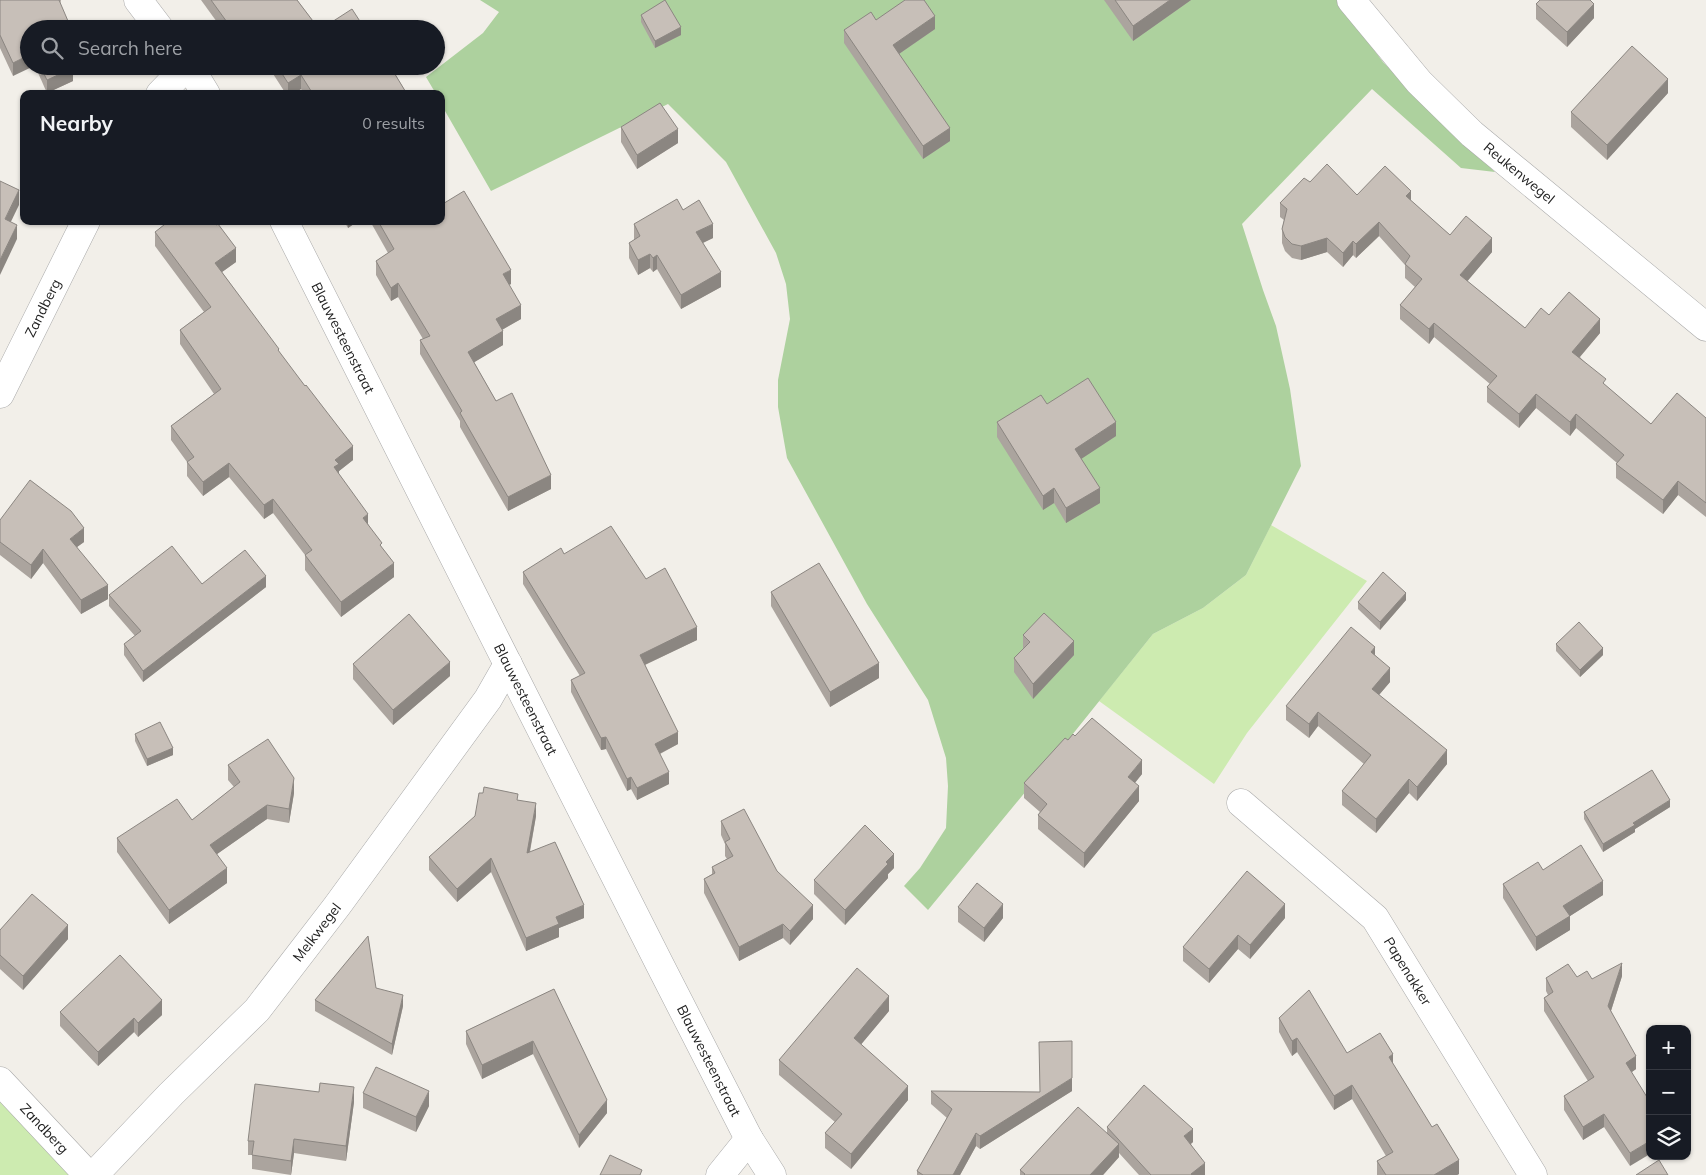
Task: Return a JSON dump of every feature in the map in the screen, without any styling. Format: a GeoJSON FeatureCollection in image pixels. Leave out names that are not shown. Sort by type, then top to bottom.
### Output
{"type":"FeatureCollection","features":[{"type":"Feature","properties":{"kind":"street"},"geometry":{"type":"LineString","coordinates":[[138,0],[153,20]]}},
{"type":"Feature","properties":{"kind":"street","name":"Reukenwegel"},"geometry":{"type":"LineString","coordinates":[[1352,0],[1419,82],[1472,134],[1706,327]]}},
{"type":"Feature","properties":{"kind":"street"},"geometry":{"type":"LineString","coordinates":[[164,90],[179,75]]}},
{"type":"Feature","properties":{"kind":"street"},"geometry":{"type":"LineString","coordinates":[[194,75],[203,90]]}},
{"type":"Feature","properties":{"kind":"street","name":"Zandberg"},"geometry":{"type":"LineString","coordinates":[[0,394],[84,225]]}},
{"type":"Feature","properties":{"kind":"street","name":"Blauwesteenstraat"},"geometry":{"type":"LineString","coordinates":[[286,225],[749,1139],[772,1175]]}},
{"type":"Feature","properties":{"kind":"street","name":"Melkwegel"},"geometry":{"type":"LineString","coordinates":[[94,1175],[171,1094],[257,1010],[337,906],[488,699],[508,664]]}},
{"type":"Feature","properties":{"kind":"street","name":"Papenakker"},"geometry":{"type":"LineString","coordinates":[[1241,803],[1375,918],[1533,1175]]}},
{"type":"Feature","properties":{"kind":"street","name":"Zandberg"},"geometry":{"type":"LineString","coordinates":[[0,1082],[88,1175]]}},
{"type":"Feature","properties":{"kind":"street"},"geometry":{"type":"LineString","coordinates":[[720,1175],[749,1139]]}},
{"type":"Feature","properties":{"kind":"green space"},"geometry":{"type":"Polygon","coordinates":[[[480,0],[1337,0],[1383,62],[1495,172],[1461,168],[1372,89],[1242,224],[1276,326],[1290,389],[1301,466],[1246,575],[1203,608],[1153,634],[928,910],[904,886],[920,868],[946,828],[948,786],[946,758],[928,700],[867,604],[787,458],[778,407],[778,380],[790,319],[786,284],[776,253],[726,162],[668,104],[491,191],[445,111],[445,90],[434,90],[426,77],[429,75],[445,75],[445,62],[483,33],[499,12],[480,0]]]}},
{"type":"Feature","properties":{"kind":"green space"},"geometry":{"type":"Polygon","coordinates":[[[1271,525],[1367,581],[1247,733],[1214,784],[1099,701],[1153,634],[1203,608],[1246,575],[1271,525]]]}},
{"type":"Feature","properties":{"kind":"green space"},"geometry":{"type":"Polygon","coordinates":[[[0,1099],[70,1175],[0,1175],[0,1099]]]}},
{"type":"Feature","properties":{"kind":"building"},"geometry":{"type":"Polygon","coordinates":[[[0,0],[59,0],[68,20],[20,20],[20,60],[13,63],[0,35],[0,0]]]}},
{"type":"Feature","properties":{"kind":"building"},"geometry":{"type":"Polygon","coordinates":[[[211,0],[297,0],[312,20],[225,20],[211,0]]]}},
{"type":"Feature","properties":{"kind":"building"},"geometry":{"type":"Polygon","coordinates":[[[665,0],[681,27],[655,41],[641,15],[665,0]]]}},
{"type":"Feature","properties":{"kind":"building"},"geometry":{"type":"Polygon","coordinates":[[[905,0],[924,0],[935,16],[893,45],[950,128],[923,146],[844,30],[871,12],[876,20],[905,0]]]}},
{"type":"Feature","properties":{"kind":"building"},"geometry":{"type":"Polygon","coordinates":[[[1115,0],[1170,0],[1133,26],[1115,0]]]}},
{"type":"Feature","properties":{"kind":"building"},"geometry":{"type":"Polygon","coordinates":[[[1540,0],[1590,0],[1594,4],[1567,32],[1536,4],[1540,0]]]}},
{"type":"Feature","properties":{"kind":"building"},"geometry":{"type":"Polygon","coordinates":[[[352,9],[359,20],[335,20],[352,9]]]}},
{"type":"Feature","properties":{"kind":"building"},"geometry":{"type":"Polygon","coordinates":[[[1632,46],[1668,79],[1607,145],[1571,112],[1632,46]]]}},
{"type":"Feature","properties":{"kind":"building"},"geometry":{"type":"Polygon","coordinates":[[[44,75],[58,75],[47,80],[44,75]]]}},
{"type":"Feature","properties":{"kind":"building"},"geometry":{"type":"Polygon","coordinates":[[[283,75],[301,75],[288,83],[283,75]]]}},
{"type":"Feature","properties":{"kind":"building"},"geometry":{"type":"Polygon","coordinates":[[[301,75],[395,75],[405,90],[310,90],[301,75]]]}},
{"type":"Feature","properties":{"kind":"building"},"geometry":{"type":"Polygon","coordinates":[[[660,103],[678,129],[637,155],[621,127],[660,103]]]}},
{"type":"Feature","properties":{"kind":"building"},"geometry":{"type":"Polygon","coordinates":[[[1327,164],[1357,195],[1385,166],[1411,191],[1406,196],[1450,235],[1466,216],[1492,238],[1460,275],[1525,328],[1541,308],[1549,315],[1569,292],[1600,319],[1572,352],[1606,379],[1603,383],[1651,424],[1677,393],[1706,418],[1706,503],[1678,481],[1663,500],[1616,464],[1624,455],[1576,414],[1570,422],[1536,394],[1519,414],[1487,387],[1497,376],[1434,323],[1429,329],[1400,305],[1422,279],[1405,264],[1410,256],[1379,222],[1356,244],[1353,241],[1343,253],[1327,238],[1301,246],[1292,244],[1285,237],[1282,229],[1287,209],[1280,203],[1304,178],[1310,182],[1327,164]]]}},
{"type":"Feature","properties":{"kind":"building"},"geometry":{"type":"Polygon","coordinates":[[[0,181],[19,190],[5,219],[17,225],[0,260],[0,181]]]}},
{"type":"Feature","properties":{"kind":"building"},"geometry":{"type":"Polygon","coordinates":[[[464,191],[511,270],[503,274],[521,305],[496,319],[503,331],[468,352],[496,401],[512,393],[551,475],[508,497],[460,413],[462,411],[420,340],[430,336],[398,283],[391,288],[376,261],[394,249],[380,225],[445,225],[445,203],[464,191]]]}},
{"type":"Feature","properties":{"kind":"building"},"geometry":{"type":"Polygon","coordinates":[[[677,199],[683,210],[699,200],[713,224],[696,232],[721,272],[681,295],[657,255],[653,258],[650,254],[638,260],[629,243],[640,236],[634,224],[677,199]]]}},
{"type":"Feature","properties":{"kind":"building"},"geometry":{"type":"Polygon","coordinates":[[[164,225],[219,225],[236,248],[215,263],[305,386],[353,446],[335,460],[339,464],[334,467],[368,514],[363,518],[394,563],[341,602],[305,555],[312,550],[273,499],[264,505],[229,463],[203,482],[187,462],[194,457],[171,426],[221,389],[180,330],[211,307],[155,232],[164,225]]]}},
{"type":"Feature","properties":{"kind":"building"},"geometry":{"type":"Polygon","coordinates":[[[1088,378],[1116,422],[1075,449],[1100,488],[1066,508],[1054,488],[1043,496],[997,422],[1041,395],[1047,404],[1088,378]]]}},
{"type":"Feature","properties":{"kind":"building"},"geometry":{"type":"Polygon","coordinates":[[[30,480],[71,511],[84,528],[70,539],[108,585],[81,600],[43,549],[31,565],[0,542],[0,520],[30,480]]]}},
{"type":"Feature","properties":{"kind":"building"},"geometry":{"type":"Polygon","coordinates":[[[611,526],[646,579],[665,568],[697,627],[640,655],[678,732],[655,744],[669,772],[637,788],[631,777],[627,779],[606,737],[601,738],[571,680],[585,673],[523,572],[561,548],[564,554],[611,526]]]}},
{"type":"Feature","properties":{"kind":"building"},"geometry":{"type":"Polygon","coordinates":[[[172,546],[202,584],[245,550],[266,576],[143,671],[124,644],[141,631],[109,595],[172,546]]]}},
{"type":"Feature","properties":{"kind":"building"},"geometry":{"type":"Polygon","coordinates":[[[819,563],[879,663],[830,692],[771,592],[819,563]]]}},
{"type":"Feature","properties":{"kind":"building"},"geometry":{"type":"Polygon","coordinates":[[[1383,572],[1406,593],[1380,622],[1358,602],[1383,572]]]}},
{"type":"Feature","properties":{"kind":"building"},"geometry":{"type":"Polygon","coordinates":[[[1044,613],[1074,641],[1033,684],[1014,658],[1030,642],[1023,635],[1044,613]]]}},
{"type":"Feature","properties":{"kind":"building"},"geometry":{"type":"Polygon","coordinates":[[[409,614],[450,662],[393,710],[353,664],[409,614]]]}},
{"type":"Feature","properties":{"kind":"building"},"geometry":{"type":"Polygon","coordinates":[[[1579,622],[1603,648],[1580,670],[1556,644],[1579,622]]]}},
{"type":"Feature","properties":{"kind":"building"},"geometry":{"type":"Polygon","coordinates":[[[1351,627],[1375,647],[1371,652],[1390,668],[1372,689],[1447,750],[1417,787],[1409,779],[1376,819],[1342,791],[1371,755],[1318,712],[1309,724],[1286,706],[1351,627]]]}},
{"type":"Feature","properties":{"kind":"building"},"geometry":{"type":"Polygon","coordinates":[[[1092,718],[1142,760],[1128,777],[1139,786],[1084,853],[1038,815],[1047,804],[1024,783],[1065,738],[1068,740],[1073,734],[1075,736],[1092,718]]]}},
{"type":"Feature","properties":{"kind":"building"},"geometry":{"type":"Polygon","coordinates":[[[160,722],[173,748],[147,759],[135,734],[160,722]]]}},
{"type":"Feature","properties":{"kind":"building"},"geometry":{"type":"Polygon","coordinates":[[[268,739],[294,778],[289,809],[267,805],[210,845],[227,868],[169,910],[117,838],[177,799],[192,820],[240,782],[228,765],[268,739]]]}},
{"type":"Feature","properties":{"kind":"building"},"geometry":{"type":"Polygon","coordinates":[[[1652,770],[1670,800],[1633,823],[1635,825],[1603,844],[1584,812],[1652,770]]]}},
{"type":"Feature","properties":{"kind":"building"},"geometry":{"type":"Polygon","coordinates":[[[484,787],[518,794],[517,800],[536,803],[527,853],[555,842],[584,905],[556,917],[559,924],[526,938],[491,858],[457,889],[429,857],[475,816],[479,793],[483,793],[484,787]]]}},
{"type":"Feature","properties":{"kind":"building"},"geometry":{"type":"Polygon","coordinates":[[[744,809],[777,871],[813,905],[790,931],[783,924],[739,947],[704,879],[715,873],[712,867],[733,856],[725,842],[730,839],[721,821],[744,809]]]}},
{"type":"Feature","properties":{"kind":"building"},"geometry":{"type":"Polygon","coordinates":[[[865,825],[894,854],[886,862],[888,864],[845,910],[814,880],[865,825]]]}},
{"type":"Feature","properties":{"kind":"building"},"geometry":{"type":"Polygon","coordinates":[[[1581,845],[1603,881],[1563,906],[1570,916],[1536,937],[1503,884],[1538,862],[1543,870],[1581,845]]]}},
{"type":"Feature","properties":{"kind":"building"},"geometry":{"type":"Polygon","coordinates":[[[1247,871],[1285,904],[1250,945],[1238,935],[1209,969],[1183,947],[1247,871]]]}},
{"type":"Feature","properties":{"kind":"building"},"geometry":{"type":"Polygon","coordinates":[[[977,883],[1003,904],[984,928],[958,907],[977,883]]]}},
{"type":"Feature","properties":{"kind":"building"},"geometry":{"type":"Polygon","coordinates":[[[32,894],[68,925],[23,976],[0,955],[0,930],[32,894]]]}},
{"type":"Feature","properties":{"kind":"building"},"geometry":{"type":"Polygon","coordinates":[[[368,936],[376,988],[403,995],[392,1044],[315,1000],[368,936]]]}},
{"type":"Feature","properties":{"kind":"building"},"geometry":{"type":"Polygon","coordinates":[[[120,955],[162,1000],[138,1023],[134,1018],[98,1052],[60,1012],[120,955]]]}},
{"type":"Feature","properties":{"kind":"building"},"geometry":{"type":"Polygon","coordinates":[[[1622,963],[1608,1006],[1636,1056],[1626,1063],[1646,1096],[1646,1143],[1630,1153],[1604,1114],[1583,1127],[1564,1096],[1594,1077],[1544,998],[1553,992],[1546,978],[1568,964],[1577,977],[1587,971],[1592,979],[1622,963]]]}},
{"type":"Feature","properties":{"kind":"building"},"geometry":{"type":"Polygon","coordinates":[[[857,968],[889,996],[854,1038],[908,1086],[851,1154],[825,1133],[842,1114],[779,1060],[857,968]]]}},
{"type":"Feature","properties":{"kind":"building"},"geometry":{"type":"Polygon","coordinates":[[[554,989],[607,1100],[579,1135],[533,1041],[482,1065],[466,1031],[554,989]]]}},
{"type":"Feature","properties":{"kind":"building"},"geometry":{"type":"Polygon","coordinates":[[[1309,990],[1347,1053],[1380,1033],[1393,1054],[1389,1057],[1432,1127],[1437,1124],[1459,1160],[1434,1175],[1386,1175],[1377,1161],[1393,1152],[1352,1085],[1334,1096],[1297,1038],[1292,1041],[1279,1018],[1309,990]]]}},
{"type":"Feature","properties":{"kind":"building"},"geometry":{"type":"Polygon","coordinates":[[[1072,1041],[1072,1078],[980,1136],[976,1133],[953,1175],[923,1175],[917,1171],[952,1109],[931,1091],[1040,1092],[1039,1042],[1072,1041]]]}},
{"type":"Feature","properties":{"kind":"building"},"geometry":{"type":"Polygon","coordinates":[[[376,1067],[429,1091],[416,1117],[363,1093],[376,1067]]]}},
{"type":"Feature","properties":{"kind":"building"},"geometry":{"type":"Polygon","coordinates":[[[320,1083],[354,1087],[346,1146],[294,1139],[291,1161],[252,1155],[254,1141],[248,1141],[255,1084],[319,1092],[320,1083]]]}},
{"type":"Feature","properties":{"kind":"building"},"geometry":{"type":"Polygon","coordinates":[[[1144,1085],[1193,1129],[1184,1136],[1205,1163],[1192,1175],[1151,1175],[1107,1127],[1144,1085]]]}},
{"type":"Feature","properties":{"kind":"building"},"geometry":{"type":"Polygon","coordinates":[[[1078,1107],[1119,1144],[1090,1175],[1024,1175],[1020,1170],[1078,1107]]]}},
{"type":"Feature","properties":{"kind":"building"},"geometry":{"type":"Polygon","coordinates":[[[610,1155],[642,1170],[640,1175],[600,1175],[610,1155]]]}},
{"type":"Feature","properties":{"kind":"building"},"geometry":{"type":"Polygon","coordinates":[[[1659,1160],[1668,1175],[1636,1175],[1659,1160]]]}}]}
